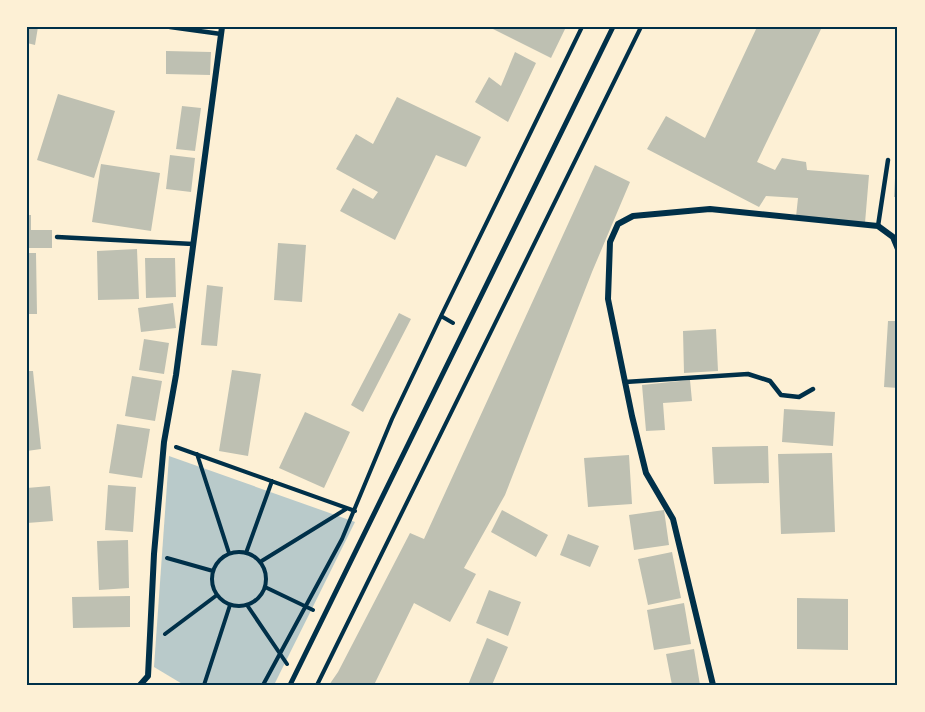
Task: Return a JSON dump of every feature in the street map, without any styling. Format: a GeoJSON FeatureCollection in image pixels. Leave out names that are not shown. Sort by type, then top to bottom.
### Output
{"type":"FeatureCollection","features":[{"type":"Feature","properties":{"kind":"street"},"geometry":{"type":"LineString","coordinates":[[290,685],[613,27]]}},
{"type":"Feature","properties":{"kind":"street"},"geometry":{"type":"LineString","coordinates":[[140,685],[148,676],[154,554],[164,442],[176,375],[221,30]]}},
{"type":"Feature","properties":{"kind":"street"},"geometry":{"type":"LineString","coordinates":[[713,685],[673,519],[646,473],[608,299],[610,242],[618,224],[633,216],[710,209],[878,226],[893,237],[898,249]]}},
{"type":"Feature","properties":{"kind":"lane"},"geometry":{"type":"LineString","coordinates":[[170,27],[221,30]]}},
{"type":"Feature","properties":{"kind":"lane"},"geometry":{"type":"LineString","coordinates":[[878,226],[888,160]]}},
{"type":"Feature","properties":{"kind":"lane"},"geometry":{"type":"LineString","coordinates":[[57,237],[193,244]]}},
{"type":"Feature","properties":{"kind":"lane"},"geometry":{"type":"LineString","coordinates":[[625,382],[748,374],[770,381],[782,395],[798,397],[813,389]]}},
{"type":"Feature","properties":{"kind":"path"},"geometry":{"type":"LineString","coordinates":[[263,685],[342,539],[393,419],[441,316],[582,27]]}},
{"type":"Feature","properties":{"kind":"path"},"geometry":{"type":"LineString","coordinates":[[317,685],[642,27]]}},
{"type":"Feature","properties":{"kind":"path"},"geometry":{"type":"LineString","coordinates":[[164,442],[373,518]]}},
{"type":"Feature","properties":{"kind":"path"},"geometry":{"type":"LineString","coordinates":[[196,454],[229,554]]}},
{"type":"Feature","properties":{"kind":"path"},"geometry":{"type":"LineString","coordinates":[[246,553],[272,481]]}},
{"type":"Feature","properties":{"kind":"path"},"geometry":{"type":"LineString","coordinates":[[260,562],[347,508]]}},
{"type":"Feature","properties":{"kind":"path"},"geometry":{"type":"LineString","coordinates":[[237,552],[246,553],[254,556],[260,562],[266,578],[265,587],[255,601],[247,605],[230,605],[217,595],[212,584],[213,571],[221,558],[237,552]]}},
{"type":"Feature","properties":{"kind":"path"},"geometry":{"type":"LineString","coordinates":[[154,554],[213,571]]}},
{"type":"Feature","properties":{"kind":"path"},"geometry":{"type":"LineString","coordinates":[[265,587],[325,615]]}},
{"type":"Feature","properties":{"kind":"path"},"geometry":{"type":"LineString","coordinates":[[148,646],[217,595]]}},
{"type":"Feature","properties":{"kind":"path"},"geometry":{"type":"LineString","coordinates":[[204,685],[230,605]]}},
{"type":"Feature","properties":{"kind":"path"},"geometry":{"type":"LineString","coordinates":[[247,605],[294,676]]}},
{"type":"Feature","properties":{"kind":"shaded area"},"geometry":{"type":"Polygon","coordinates":[[[169,456],[355,522],[274,685],[184,685],[154,667],[169,456]]]}},
{"type":"Feature","properties":{"kind":"building"},"geometry":{"type":"Polygon","coordinates":[[[27,27],[38,27],[35,45],[27,43],[27,27]]]}},
{"type":"Feature","properties":{"kind":"building"},"geometry":{"type":"Polygon","coordinates":[[[489,27],[566,27],[551,58],[489,27]]]}},
{"type":"Feature","properties":{"kind":"building"},"geometry":{"type":"Polygon","coordinates":[[[757,27],[822,27],[757,162],[775,170],[782,158],[806,162],[807,170],[869,175],[865,223],[796,217],[798,198],[766,196],[759,207],[647,149],[666,116],[705,138],[757,27]]]}},
{"type":"Feature","properties":{"kind":"building"},"geometry":{"type":"Polygon","coordinates":[[[166,51],[211,52],[210,75],[166,74],[166,51]]]}},
{"type":"Feature","properties":{"kind":"building"},"geometry":{"type":"Polygon","coordinates":[[[515,52],[536,63],[508,122],[475,102],[489,77],[501,86],[515,52]]]}},
{"type":"Feature","properties":{"kind":"building"},"geometry":{"type":"Polygon","coordinates":[[[58,94],[115,111],[94,178],[37,160],[58,94]]]}},
{"type":"Feature","properties":{"kind":"building"},"geometry":{"type":"Polygon","coordinates":[[[397,97],[481,137],[466,167],[436,155],[395,240],[340,211],[353,188],[373,199],[378,192],[336,169],[356,134],[373,144],[397,97]]]}},
{"type":"Feature","properties":{"kind":"building"},"geometry":{"type":"Polygon","coordinates":[[[182,106],[201,108],[195,151],[176,149],[182,106]]]}},
{"type":"Feature","properties":{"kind":"building"},"geometry":{"type":"Polygon","coordinates":[[[170,155],[195,158],[191,192],[166,189],[170,155]]]}},
{"type":"Feature","properties":{"kind":"building"},"geometry":{"type":"Polygon","coordinates":[[[896,159],[898,159],[898,197],[894,197],[896,159]]]}},
{"type":"Feature","properties":{"kind":"building"},"geometry":{"type":"Polygon","coordinates":[[[101,164],[160,173],[151,231],[92,222],[101,164]]]}},
{"type":"Feature","properties":{"kind":"building"},"geometry":{"type":"Polygon","coordinates":[[[595,165],[630,182],[592,272],[505,495],[464,568],[476,574],[450,622],[414,603],[374,685],[329,685],[338,672],[410,533],[424,539],[595,165]]]}},
{"type":"Feature","properties":{"kind":"building"},"geometry":{"type":"Polygon","coordinates":[[[27,215],[31,215],[31,230],[52,230],[52,248],[27,248],[27,215]]]}},
{"type":"Feature","properties":{"kind":"building"},"geometry":{"type":"Polygon","coordinates":[[[278,243],[306,245],[302,302],[274,300],[278,243]]]}},
{"type":"Feature","properties":{"kind":"building"},"geometry":{"type":"Polygon","coordinates":[[[137,249],[139,299],[98,300],[97,251],[137,249]]]}},
{"type":"Feature","properties":{"kind":"building"},"geometry":{"type":"Polygon","coordinates":[[[27,253],[36,253],[37,314],[27,314],[27,253]]]}},
{"type":"Feature","properties":{"kind":"building"},"geometry":{"type":"Polygon","coordinates":[[[145,258],[175,258],[176,297],[146,298],[145,258]]]}},
{"type":"Feature","properties":{"kind":"building"},"geometry":{"type":"Polygon","coordinates":[[[207,285],[223,287],[217,346],[201,345],[207,285]]]}},
{"type":"Feature","properties":{"kind":"building"},"geometry":{"type":"Polygon","coordinates":[[[173,303],[176,328],[141,332],[138,308],[173,303]]]}},
{"type":"Feature","properties":{"kind":"building"},"geometry":{"type":"Polygon","coordinates":[[[399,313],[411,319],[363,412],[351,405],[399,313]]]}},
{"type":"Feature","properties":{"kind":"building"},"geometry":{"type":"Polygon","coordinates":[[[888,321],[898,321],[898,388],[884,387],[888,321]]]}},
{"type":"Feature","properties":{"kind":"building"},"geometry":{"type":"Polygon","coordinates":[[[716,329],[718,371],[684,373],[683,331],[716,329]]]}},
{"type":"Feature","properties":{"kind":"building"},"geometry":{"type":"Polygon","coordinates":[[[144,339],[169,343],[164,374],[139,370],[144,339]]]}},
{"type":"Feature","properties":{"kind":"building"},"geometry":{"type":"Polygon","coordinates":[[[232,370],[261,374],[248,456],[219,451],[232,370]]]}},
{"type":"Feature","properties":{"kind":"building"},"geometry":{"type":"Polygon","coordinates":[[[27,371],[33,371],[41,449],[27,451],[27,371]]]}},
{"type":"Feature","properties":{"kind":"building"},"geometry":{"type":"Polygon","coordinates":[[[132,376],[162,381],[155,421],[125,416],[132,376]]]}},
{"type":"Feature","properties":{"kind":"building"},"geometry":{"type":"Polygon","coordinates":[[[690,380],[692,401],[663,403],[665,430],[646,431],[642,385],[690,380]]]}},
{"type":"Feature","properties":{"kind":"building"},"geometry":{"type":"Polygon","coordinates":[[[784,409],[835,412],[833,446],[782,442],[784,409]]]}},
{"type":"Feature","properties":{"kind":"building"},"geometry":{"type":"Polygon","coordinates":[[[305,412],[350,432],[324,488],[279,468],[305,412]]]}},
{"type":"Feature","properties":{"kind":"building"},"geometry":{"type":"Polygon","coordinates":[[[117,424],[150,429],[142,478],[109,473],[117,424]]]}},
{"type":"Feature","properties":{"kind":"building"},"geometry":{"type":"Polygon","coordinates":[[[768,446],[769,483],[714,484],[712,447],[768,446]]]}},
{"type":"Feature","properties":{"kind":"building"},"geometry":{"type":"Polygon","coordinates":[[[832,453],[835,532],[781,534],[778,454],[832,453]]]}},
{"type":"Feature","properties":{"kind":"building"},"geometry":{"type":"Polygon","coordinates":[[[629,455],[632,504],[588,507],[584,458],[629,455]]]}},
{"type":"Feature","properties":{"kind":"building"},"geometry":{"type":"Polygon","coordinates":[[[108,485],[136,487],[133,532],[105,530],[108,485]]]}},
{"type":"Feature","properties":{"kind":"building"},"geometry":{"type":"Polygon","coordinates":[[[50,486],[53,521],[27,523],[27,488],[50,486]]]}},
{"type":"Feature","properties":{"kind":"building"},"geometry":{"type":"Polygon","coordinates":[[[502,510],[548,535],[536,557],[491,532],[502,510]]]}},
{"type":"Feature","properties":{"kind":"building"},"geometry":{"type":"Polygon","coordinates":[[[664,510],[669,545],[634,550],[629,515],[664,510]]]}},
{"type":"Feature","properties":{"kind":"building"},"geometry":{"type":"Polygon","coordinates":[[[568,534],[599,546],[590,567],[560,555],[568,534]]]}},
{"type":"Feature","properties":{"kind":"building"},"geometry":{"type":"Polygon","coordinates":[[[128,540],[129,588],[99,590],[97,541],[128,540]]]}},
{"type":"Feature","properties":{"kind":"building"},"geometry":{"type":"Polygon","coordinates":[[[672,552],[681,598],[648,605],[638,559],[672,552]]]}},
{"type":"Feature","properties":{"kind":"building"},"geometry":{"type":"Polygon","coordinates":[[[489,590],[521,602],[508,636],[476,623],[489,590]]]}},
{"type":"Feature","properties":{"kind":"building"},"geometry":{"type":"Polygon","coordinates":[[[130,596],[130,627],[73,628],[72,597],[130,596]]]}},
{"type":"Feature","properties":{"kind":"building"},"geometry":{"type":"Polygon","coordinates":[[[797,598],[848,599],[848,650],[797,649],[797,598]]]}},
{"type":"Feature","properties":{"kind":"building"},"geometry":{"type":"Polygon","coordinates":[[[684,603],[691,644],[654,650],[647,610],[684,603]]]}},
{"type":"Feature","properties":{"kind":"building"},"geometry":{"type":"Polygon","coordinates":[[[487,638],[508,647],[492,685],[468,685],[487,638]]]}},
{"type":"Feature","properties":{"kind":"building"},"geometry":{"type":"Polygon","coordinates":[[[694,649],[700,685],[672,685],[666,654],[694,649]]]}}]}
